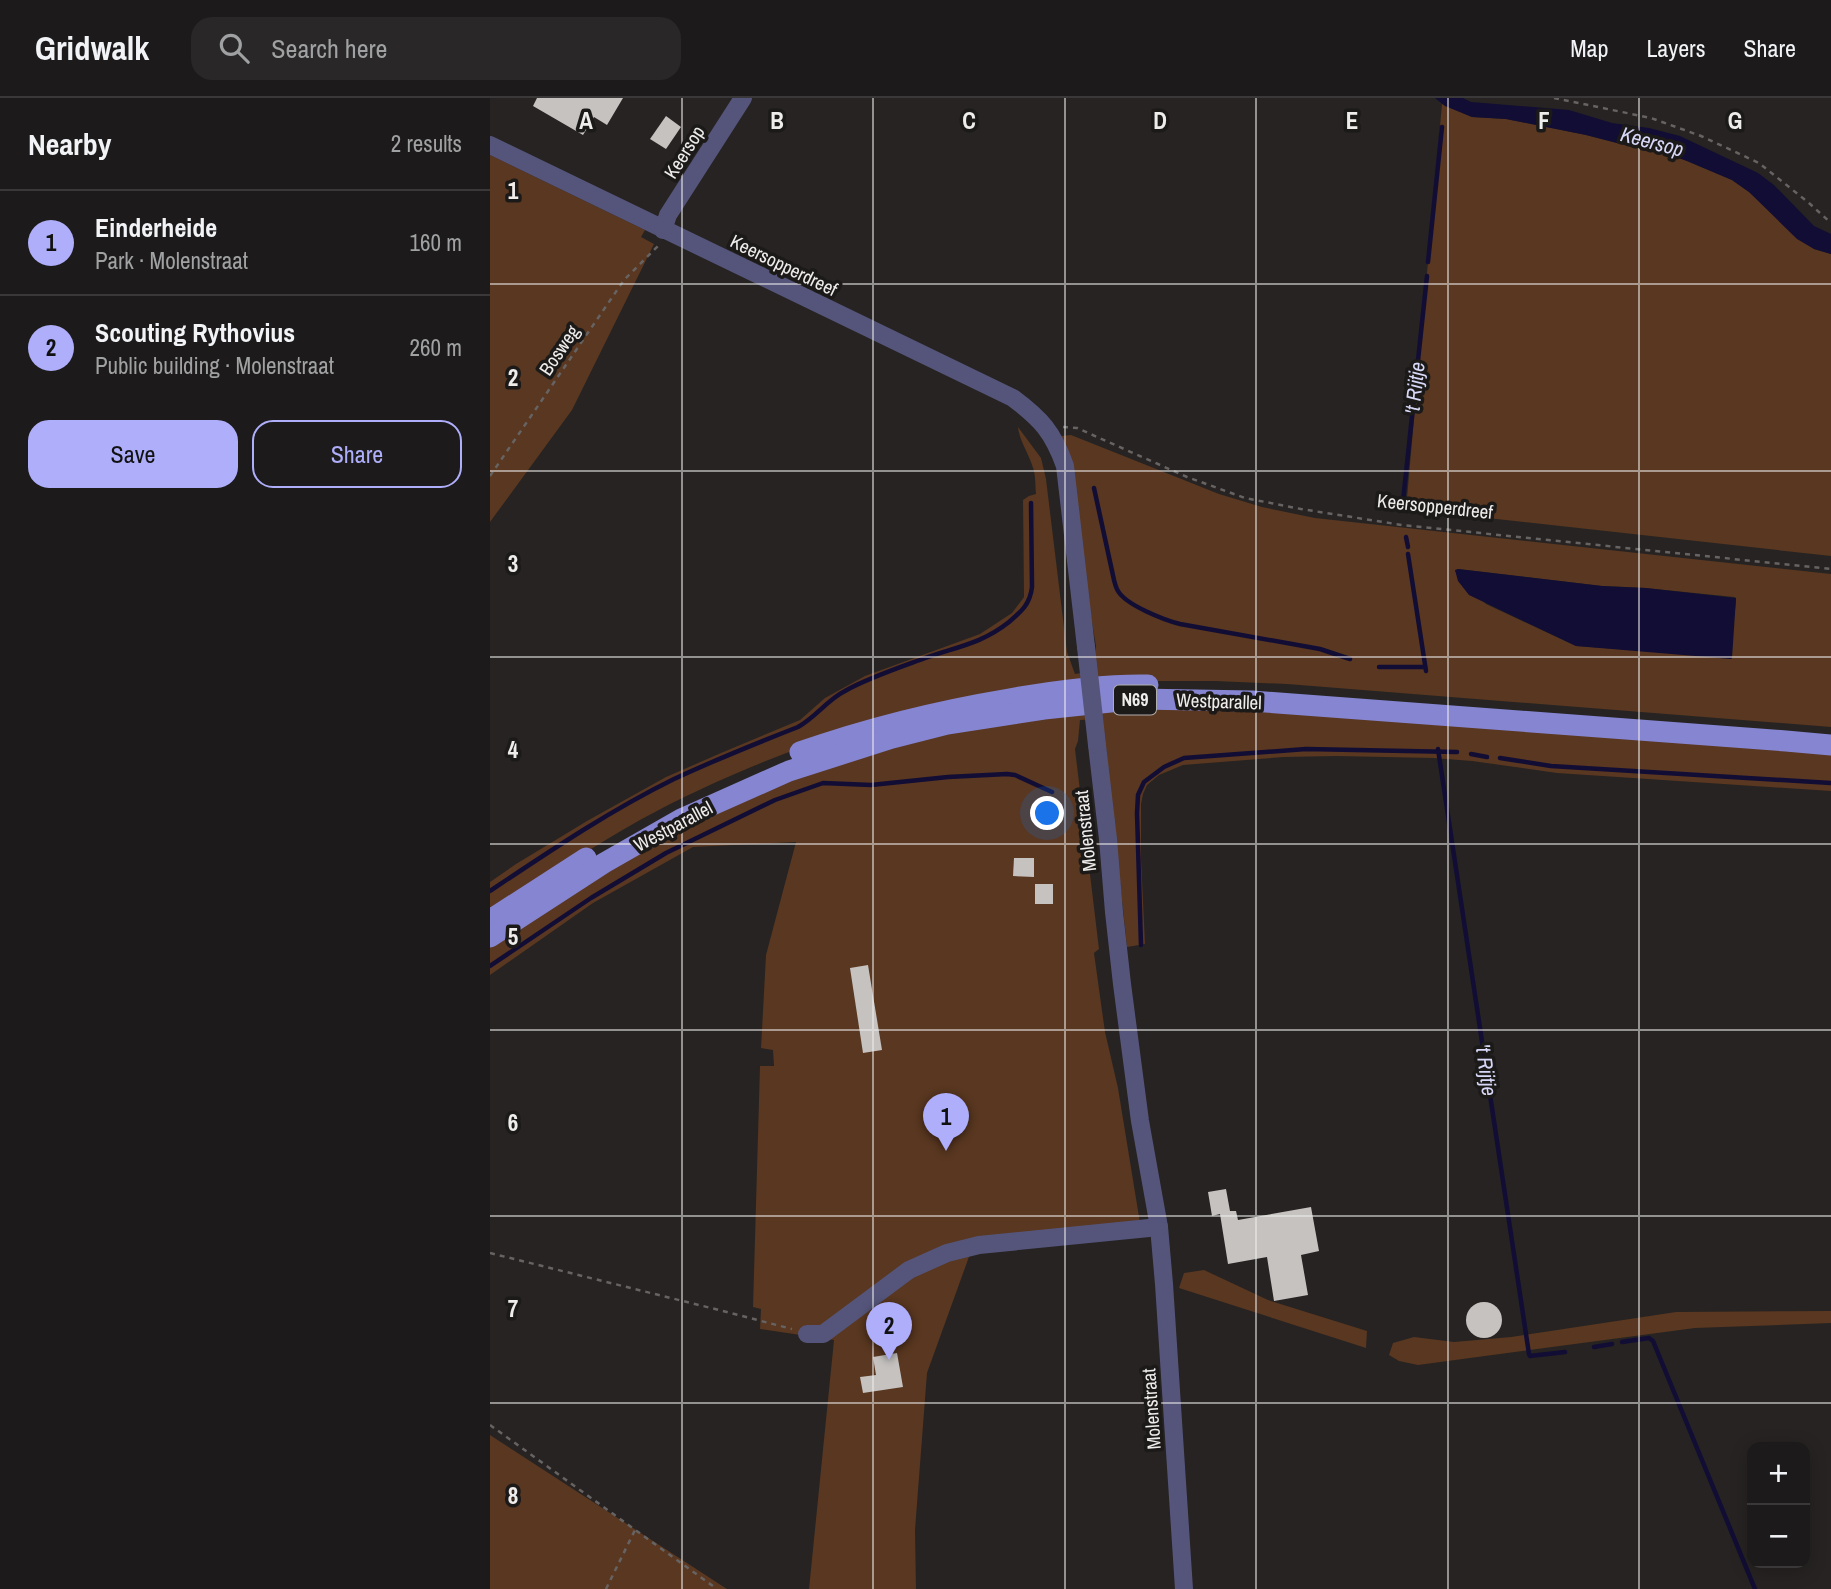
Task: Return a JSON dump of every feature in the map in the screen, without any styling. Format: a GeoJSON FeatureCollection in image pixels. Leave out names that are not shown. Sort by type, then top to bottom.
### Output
{"type":"FeatureCollection","features":[{"type":"Feature","properties":{"kind":"main road","name":"Westparallel"},"geometry":{"type":"LineString","coordinates":[[490,920],[599,850],[732,779],[866,730],[947,709],[1044,693],[1138,685],[1252,687],[1831,731]]}},
{"type":"Feature","properties":{"kind":"main road","name":"Westparallel"},"geometry":{"type":"LineString","coordinates":[[490,937],[604,863],[681,819],[789,771],[892,738],[947,724],[1044,709],[1139,699],[1252,701],[1831,746]]}},
{"type":"Feature","properties":{"kind":"street","name":"Keersop"},"geometry":{"type":"LineString","coordinates":[[661,238],[668,215],[743,98]]}},
{"type":"Feature","properties":{"kind":"street","name":"Keersopperdreef"},"geometry":{"type":"LineString","coordinates":[[490,145],[661,238],[1013,398],[1051,433]]}},
{"type":"Feature","properties":{"kind":"street","name":"Molenstraat"},"geometry":{"type":"LineString","coordinates":[[1051,433],[1065,466],[1124,998],[1140,1121],[1158,1227],[1184,1589]]}},
{"type":"Feature","properties":{"kind":"street"},"geometry":{"type":"LineString","coordinates":[[807,1334],[823,1334],[909,1270],[947,1253],[979,1245],[1158,1227]]}},
{"type":"Feature","properties":{"kind":"path"},"geometry":{"type":"LineString","coordinates":[[1554,98],[1651,118],[1701,136],[1759,163],[1831,223]]}},
{"type":"Feature","properties":{"kind":"path","name":"Bosweg"},"geometry":{"type":"LineString","coordinates":[[490,477],[624,280],[661,238]]}},
{"type":"Feature","properties":{"kind":"path","name":"Keersopperdreef"},"geometry":{"type":"LineString","coordinates":[[1051,433],[1064,427],[1077,428],[1186,477],[1245,498],[1301,509],[1416,526],[1831,569]]}},
{"type":"Feature","properties":{"kind":"path"},"geometry":{"type":"LineString","coordinates":[[490,1253],[807,1334]]}},
{"type":"Feature","properties":{"kind":"path"},"geometry":{"type":"LineString","coordinates":[[490,1425],[717,1589]]}},
{"type":"Feature","properties":{"kind":"path"},"geometry":{"type":"LineString","coordinates":[[606,1589],[635,1531]]}},
{"type":"Feature","properties":{"kind":"shaded area"},"geometry":{"type":"Polygon","coordinates":[[[1442,104],[1472,117],[1506,119],[1586,135],[1663,152],[1687,161],[1732,180],[1814,249],[1831,254],[1831,556],[1406,509],[1442,104]]]}},
{"type":"Feature","properties":{"kind":"shaded area"},"geometry":{"type":"Polygon","coordinates":[[[490,155],[645,230],[641,237],[654,244],[572,410],[490,522],[490,155]]]}},
{"type":"Feature","properties":{"kind":"shaded area"},"geometry":{"type":"Polygon","coordinates":[[[1018,427],[1041,458],[1046,479],[1067,652],[1075,674],[1093,671],[1096,646],[1061,436],[1071,435],[1219,494],[1262,507],[1315,518],[1831,574],[1831,727],[1287,684],[1138,681],[811,744],[724,779],[640,820],[490,915],[490,882],[587,821],[666,777],[800,720],[825,698],[865,676],[980,634],[1012,613],[1024,597],[1023,500],[1036,494],[1033,468],[1018,427]],[[1458,569],[1455,571],[1486,604],[1576,646],[1732,657],[1736,598],[1458,569]]]}},
{"type":"Feature","properties":{"kind":"shaded area"},"geometry":{"type":"Polygon","coordinates":[[[1173,704],[1831,750],[1831,791],[1557,773],[1433,758],[1284,757],[1183,765],[1159,775],[1147,785],[1143,794],[1141,859],[1145,944],[1127,947],[1105,739],[1099,719],[1080,720],[1075,749],[1099,949],[1094,953],[1105,1032],[1118,1088],[1140,1223],[974,1243],[927,1373],[915,1530],[916,1589],[809,1589],[834,1340],[760,1329],[761,1309],[753,1307],[760,1066],[774,1066],[773,1050],[761,1048],[766,955],[796,842],[693,847],[593,903],[490,975],[490,942],[606,867],[743,795],[959,727],[1173,704]]]}},
{"type":"Feature","properties":{"kind":"shaded area"},"geometry":{"type":"Polygon","coordinates":[[[1204,1270],[1268,1300],[1367,1331],[1366,1348],[1179,1288],[1184,1273],[1204,1270]]]}},
{"type":"Feature","properties":{"kind":"shaded area"},"geometry":{"type":"Polygon","coordinates":[[[1831,1311],[1831,1323],[1695,1328],[1418,1365],[1399,1361],[1389,1355],[1393,1343],[1414,1337],[1454,1342],[1511,1337],[1676,1312],[1831,1311]]]}},
{"type":"Feature","properties":{"kind":"shaded area"},"geometry":{"type":"Polygon","coordinates":[[[490,1435],[727,1589],[490,1589],[490,1435]]]}},
{"type":"Feature","properties":{"kind":"water"},"geometry":{"type":"Polygon","coordinates":[[[1435,98],[1463,98],[1471,102],[1569,110],[1612,123],[1680,136],[1758,173],[1774,185],[1814,226],[1831,234],[1831,254],[1814,249],[1797,239],[1749,192],[1732,180],[1687,161],[1663,152],[1586,135],[1506,119],[1472,117],[1445,106],[1435,98]]]}},
{"type":"Feature","properties":{"kind":"water"},"geometry":{"type":"Polygon","coordinates":[[[1455,570],[1736,598],[1732,658],[1576,646],[1469,595],[1458,581],[1455,570]]]}},
{"type":"Feature","properties":{"kind":"building"},"geometry":{"type":"Polygon","coordinates":[[[537,98],[623,98],[607,125],[594,117],[583,135],[533,106],[537,98]]]}},
{"type":"Feature","properties":{"kind":"building"},"geometry":{"type":"Polygon","coordinates":[[[666,116],[681,127],[666,149],[650,139],[666,116]]]}},
{"type":"Feature","properties":{"kind":"building"},"geometry":{"type":"Polygon","coordinates":[[[1014,858],[1034,858],[1034,877],[1013,876],[1014,858]]]}},
{"type":"Feature","properties":{"kind":"building"},"geometry":{"type":"Polygon","coordinates":[[[1035,884],[1053,884],[1053,904],[1035,904],[1035,884]]]}},
{"type":"Feature","properties":{"kind":"building"},"geometry":{"type":"Polygon","coordinates":[[[868,965],[882,1050],[863,1053],[850,968],[868,965]]]}},
{"type":"Feature","properties":{"kind":"building"},"geometry":{"type":"Polygon","coordinates":[[[1226,1189],[1230,1211],[1236,1211],[1238,1220],[1311,1207],[1319,1251],[1301,1255],[1308,1295],[1274,1301],[1267,1257],[1228,1264],[1220,1214],[1212,1216],[1208,1192],[1226,1189]]]}},
{"type":"Feature","properties":{"kind":"building"},"geometry":{"type":"Polygon","coordinates":[[[1484,1302],[1496,1308],[1502,1320],[1496,1332],[1484,1338],[1472,1332],[1466,1320],[1472,1308],[1484,1302]]]}},
{"type":"Feature","properties":{"kind":"building"},"geometry":{"type":"Polygon","coordinates":[[[897,1353],[903,1387],[863,1393],[860,1377],[876,1375],[873,1357],[897,1353]]]}},
{"type":"Feature","properties":{"kind":"waterway","name":"'t Rijtje"},"geometry":{"type":"LineString","coordinates":[[1428,262],[1442,127]]}},
{"type":"Feature","properties":{"kind":"waterway","name":"'t Rijtje"},"geometry":{"type":"LineString","coordinates":[[1403,501],[1427,276]]}},
{"type":"Feature","properties":{"kind":"waterway"},"geometry":{"type":"LineString","coordinates":[[1094,488],[1115,584],[1129,602],[1180,624],[1320,649],[1350,659]]}},
{"type":"Feature","properties":{"kind":"waterway"},"geometry":{"type":"LineString","coordinates":[[490,891],[626,804],[705,765],[798,727],[839,695],[862,682],[977,641],[998,630],[1025,607],[1031,593],[1031,503]]}},
{"type":"Feature","properties":{"kind":"waterway","name":"'t Rijtje"},"geometry":{"type":"LineString","coordinates":[[1406,537],[1408,547]]}},
{"type":"Feature","properties":{"kind":"waterway","name":"'t Rijtje"},"geometry":{"type":"LineString","coordinates":[[1408,554],[1426,671]]}},
{"type":"Feature","properties":{"kind":"waterway"},"geometry":{"type":"LineString","coordinates":[[1379,667],[1425,667]]}},
{"type":"Feature","properties":{"kind":"waterway"},"geometry":{"type":"LineString","coordinates":[[1141,945],[1138,795],[1144,782],[1164,767],[1184,758],[1306,749],[1457,752]]}},
{"type":"Feature","properties":{"kind":"waterway","name":"'t Rijtje"},"geometry":{"type":"LineString","coordinates":[[1438,749],[1529,1354],[1565,1352]]}},
{"type":"Feature","properties":{"kind":"waterway"},"geometry":{"type":"LineString","coordinates":[[1471,754],[1487,757]]}},
{"type":"Feature","properties":{"kind":"waterway"},"geometry":{"type":"LineString","coordinates":[[1500,758],[1551,766],[1831,783]]}},
{"type":"Feature","properties":{"kind":"waterway"},"geometry":{"type":"LineString","coordinates":[[490,966],[591,898],[666,853],[775,800],[823,783],[871,785],[1007,774],[1052,792]]}},
{"type":"Feature","properties":{"kind":"waterway","name":"'t Rijtje"},"geometry":{"type":"LineString","coordinates":[[1622,1342],[1649,1338],[1653,1341],[1755,1589]]}},
{"type":"Feature","properties":{"kind":"waterway","name":"'t Rijtje"},"geometry":{"type":"LineString","coordinates":[[1594,1347],[1612,1344]]}},
{"type":"Feature","properties":{"kind":"place","name":"Einderheide"},"geometry":{"type":"Point","coordinates":[946,1151]}},
{"type":"Feature","properties":{"kind":"place","name":"Scouting Rythovius"},"geometry":{"type":"Point","coordinates":[889,1360]}}]}
